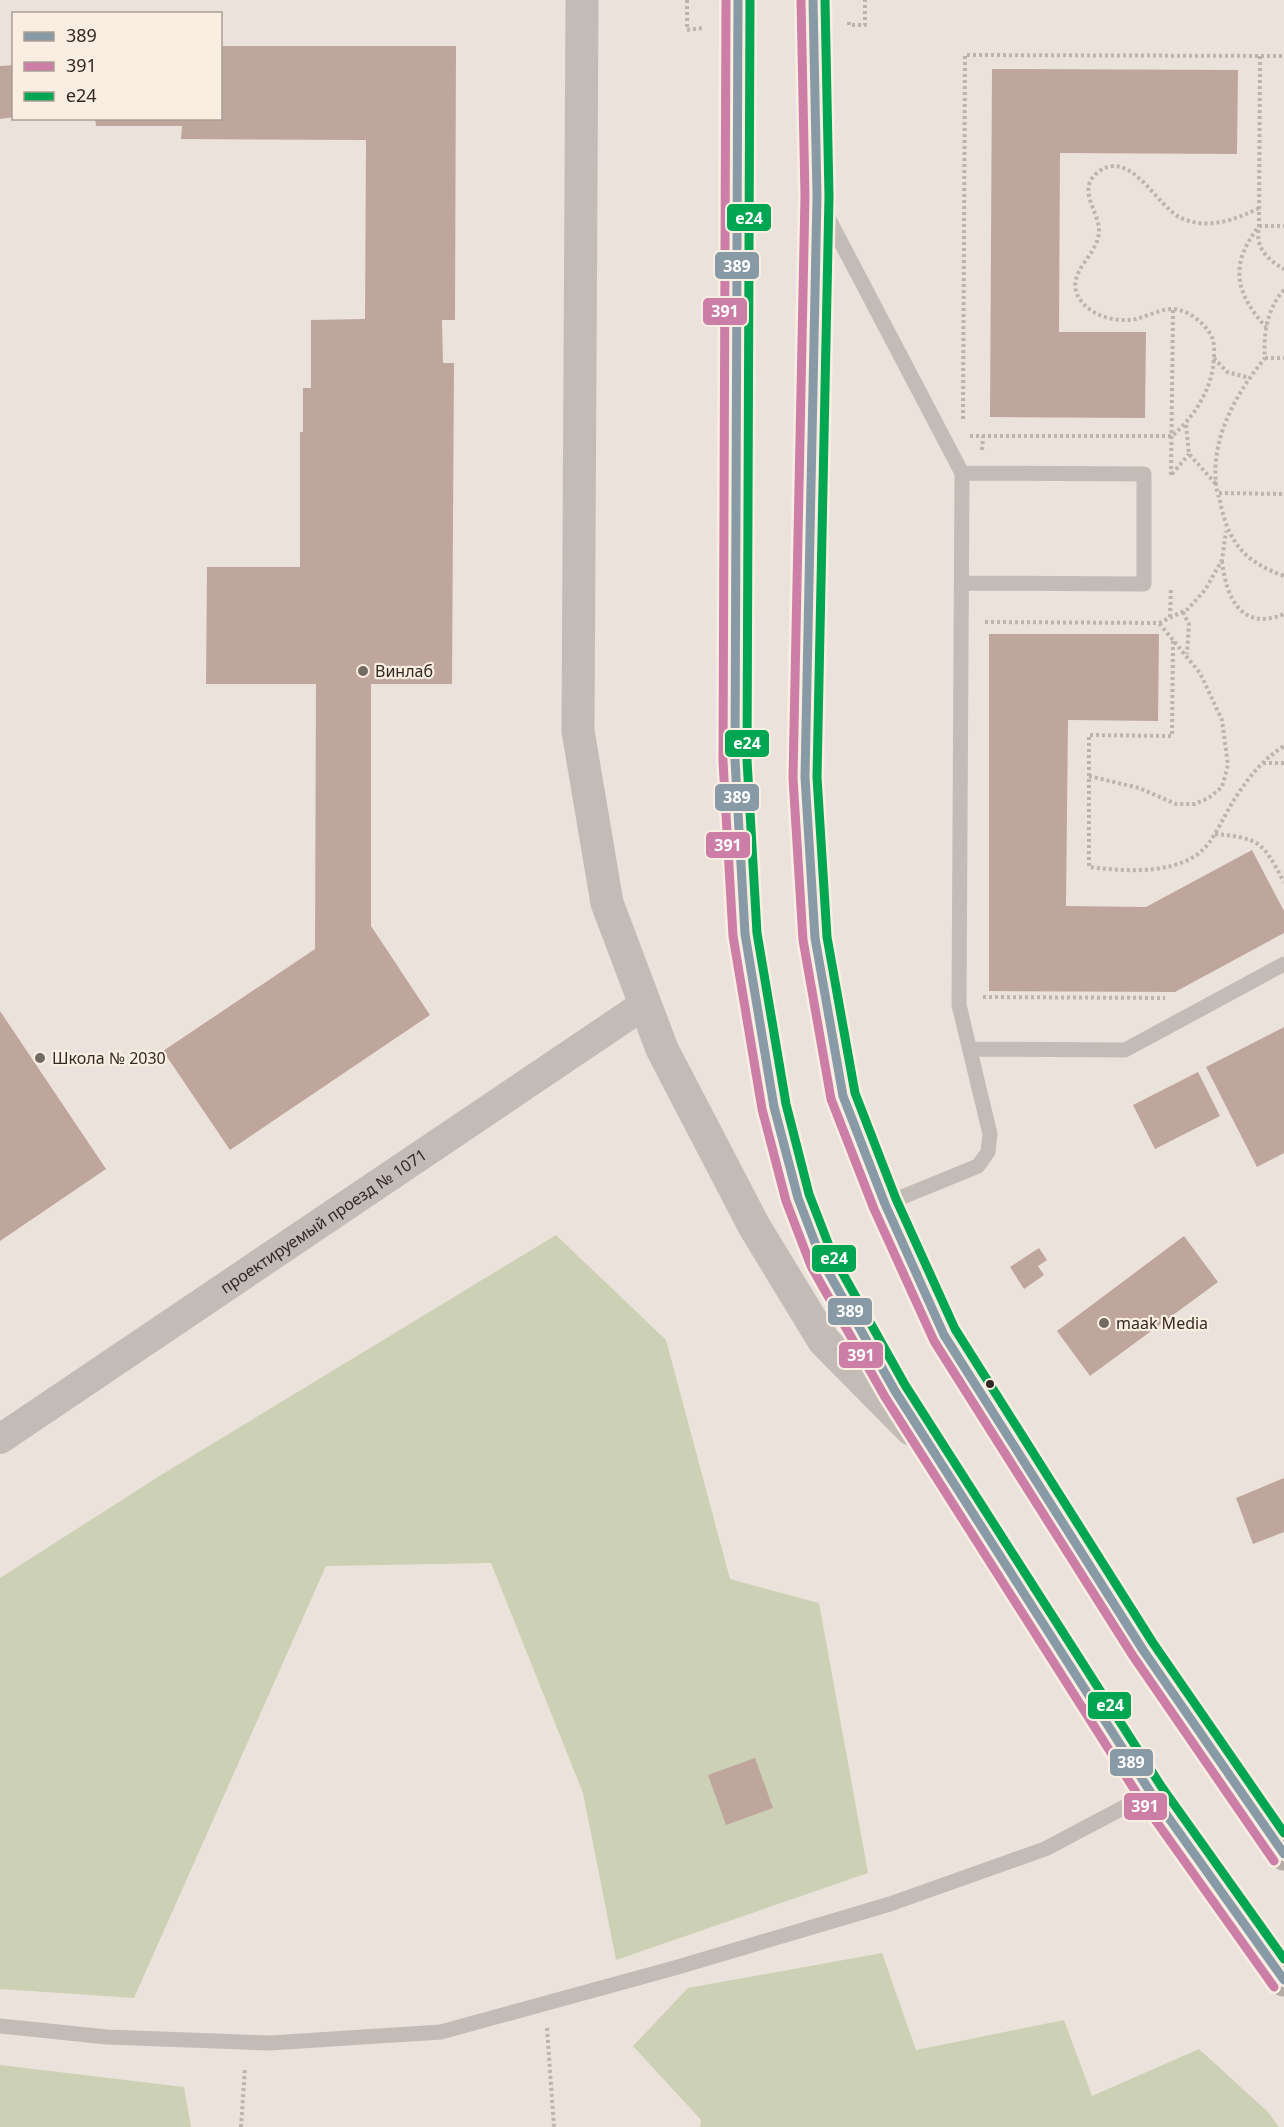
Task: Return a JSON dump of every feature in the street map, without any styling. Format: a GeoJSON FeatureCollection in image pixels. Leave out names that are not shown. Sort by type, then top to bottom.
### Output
{"type":"FeatureCollection","features":[{"type":"Feature","properties":{"kind":"main road"},"geometry":{"type":"LineString","coordinates":[[738,0],[735,760],[746,933],[774,1107],[798,1198],[822,1261],[934,1454],[1151,1793],[1284,1980]]}},
{"type":"Feature","properties":{"kind":"main road"},"geometry":{"type":"LineString","coordinates":[[813,0],[817,196],[805,777],[815,938],[843,1096],[885,1204],[944,1335],[1143,1650],[1284,1854]]}},
{"type":"Feature","properties":{"kind":"street"},"geometry":{"type":"LineString","coordinates":[[582,0],[578,731],[607,903],[663,1049],[753,1226],[824,1341],[934,1454]]}},
{"type":"Feature","properties":{"kind":"street","name":"проектируемый проезд № 1071"},"geometry":{"type":"LineString","coordinates":[[0,1439],[645,1004]]}},
{"type":"Feature","properties":{"kind":"lane"},"geometry":{"type":"LineString","coordinates":[[817,196],[962,473],[958,997],[990,1134],[988,1152],[978,1167],[885,1204]]}},
{"type":"Feature","properties":{"kind":"lane"},"geometry":{"type":"LineString","coordinates":[[962,473],[1144,474],[1144,584],[962,583]]}},
{"type":"Feature","properties":{"kind":"lane"},"geometry":{"type":"LineString","coordinates":[[970,1049],[1125,1050],[1284,964]]}},
{"type":"Feature","properties":{"kind":"lane"},"geometry":{"type":"LineString","coordinates":[[0,2026],[106,2037],[246,2042],[441,2032],[890,1904],[1045,1849],[1151,1793]]}},
{"type":"Feature","properties":{"kind":"path"},"geometry":{"type":"LineString","coordinates":[[687,0],[687,30],[702,30],[702,20]]}},
{"type":"Feature","properties":{"kind":"path"},"geometry":{"type":"LineString","coordinates":[[849,17],[849,25],[865,25],[865,0]]}},
{"type":"Feature","properties":{"kind":"path"},"geometry":{"type":"LineString","coordinates":[[962,473],[965,55],[1284,56]]}},
{"type":"Feature","properties":{"kind":"path"},"geometry":{"type":"LineString","coordinates":[[1260,56],[1259,226],[1257,236],[1261,250],[1284,269]]}},
{"type":"Feature","properties":{"kind":"path"},"geometry":{"type":"LineString","coordinates":[[963,435],[1172,436],[1186,425],[1202,398],[1212,374],[1213,340],[1202,324],[1188,314],[1173,309],[1135,319],[1116,320],[1096,313],[1079,298],[1075,284],[1080,266],[1094,250],[1099,232],[1096,213],[1088,200],[1089,186],[1097,173],[1113,167],[1132,170],[1163,205],[1181,218],[1216,224],[1233,220],[1259,208]]}},
{"type":"Feature","properties":{"kind":"path"},"geometry":{"type":"LineString","coordinates":[[1259,226],[1284,226]]}},
{"type":"Feature","properties":{"kind":"path"},"geometry":{"type":"LineString","coordinates":[[1259,226],[1240,258],[1238,281],[1246,300],[1266,327]]}},
{"type":"Feature","properties":{"kind":"path"},"geometry":{"type":"LineString","coordinates":[[1284,290],[1275,304],[1266,327],[1263,341],[1265,358],[1237,397],[1226,422],[1217,453],[1216,484],[1227,530],[1242,552],[1265,569],[1284,576]]}},
{"type":"Feature","properties":{"kind":"path"},"geometry":{"type":"LineString","coordinates":[[1171,485],[1173,309]]}},
{"type":"Feature","properties":{"kind":"path"},"geometry":{"type":"LineString","coordinates":[[1214,358],[1227,372],[1250,378]]}},
{"type":"Feature","properties":{"kind":"path"},"geometry":{"type":"LineString","coordinates":[[1265,358],[1284,358]]}},
{"type":"Feature","properties":{"kind":"path"},"geometry":{"type":"LineString","coordinates":[[1186,425],[1189,454],[1216,484]]}},
{"type":"Feature","properties":{"kind":"path"},"geometry":{"type":"LineString","coordinates":[[1172,474],[1189,454]]}},
{"type":"Feature","properties":{"kind":"path"},"geometry":{"type":"LineString","coordinates":[[1219,494],[1284,494]]}},
{"type":"Feature","properties":{"kind":"path"},"geometry":{"type":"LineString","coordinates":[[1227,530],[1222,560],[1224,582],[1238,609],[1252,617],[1269,619],[1284,614]]}},
{"type":"Feature","properties":{"kind":"path"},"geometry":{"type":"LineString","coordinates":[[982,622],[1159,623],[1183,612],[1205,590],[1222,560]]}},
{"type":"Feature","properties":{"kind":"path"},"geometry":{"type":"LineString","coordinates":[[1170,617],[1171,584]]}},
{"type":"Feature","properties":{"kind":"path"},"geometry":{"type":"LineString","coordinates":[[1183,612],[1189,625],[1186,655]]}},
{"type":"Feature","properties":{"kind":"path"},"geometry":{"type":"LineString","coordinates":[[1089,776],[1139,788],[1176,804],[1195,804],[1210,797],[1222,787],[1228,765],[1222,720],[1213,696],[1186,655],[1159,623]]}},
{"type":"Feature","properties":{"kind":"path"},"geometry":{"type":"LineString","coordinates":[[1173,641],[1172,736],[1089,735],[1089,867],[1145,869],[1173,866],[1199,853],[1214,834],[1252,772],[1284,746]]}},
{"type":"Feature","properties":{"kind":"path"},"geometry":{"type":"LineString","coordinates":[[1262,763],[1284,763]]}},
{"type":"Feature","properties":{"kind":"path"},"geometry":{"type":"LineString","coordinates":[[1214,834],[1254,840],[1268,851],[1284,882]]}},
{"type":"Feature","properties":{"kind":"path"},"geometry":{"type":"LineString","coordinates":[[958,997],[1175,998]]}},
{"type":"Feature","properties":{"kind":"path"},"geometry":{"type":"LineString","coordinates":[[545,2003],[554,2127]]}},
{"type":"Feature","properties":{"kind":"path"},"geometry":{"type":"LineString","coordinates":[[241,2127],[246,2042]]}},
{"type":"Feature","properties":{"kind":"green space"},"geometry":{"type":"Polygon","coordinates":[[[556,1235],[666,1340],[730,1579],[819,1603],[868,1873],[616,1960],[583,1793],[491,1563],[326,1566],[134,1998],[0,1989],[0,1578],[161,1475],[556,1235]]]}},
{"type":"Feature","properties":{"kind":"green space"},"geometry":{"type":"Polygon","coordinates":[[[882,1953],[916,2050],[1064,2020],[1092,2096],[1199,2049],[1268,2112],[1279,2127],[700,2127],[701,2120],[633,2046],[688,1988],[882,1953]]]}},
{"type":"Feature","properties":{"kind":"green space"},"geometry":{"type":"Polygon","coordinates":[[[0,2065],[184,2087],[191,2127],[0,2127],[0,2065]]]}},
{"type":"Feature","properties":{"kind":"building"},"geometry":{"type":"Polygon","coordinates":[[[222,46],[456,46],[455,320],[442,320],[443,363],[454,363],[452,684],[371,684],[371,926],[430,1015],[230,1150],[163,1051],[315,949],[316,684],[206,684],[207,567],[300,567],[300,432],[303,432],[303,388],[311,388],[311,320],[365,319],[366,140],[181,139],[182,126],[96,126],[95,120],[222,120],[222,46]]]}},
{"type":"Feature","properties":{"kind":"building"},"geometry":{"type":"Polygon","coordinates":[[[12,65],[12,117],[0,119],[0,66],[12,65]]]}},
{"type":"Feature","properties":{"kind":"building"},"geometry":{"type":"Polygon","coordinates":[[[992,69],[1238,70],[1237,154],[1060,153],[1059,332],[1146,332],[1145,418],[990,417],[992,69]]]}},
{"type":"Feature","properties":{"kind":"building"},"geometry":{"type":"Polygon","coordinates":[[[989,634],[1159,634],[1158,721],[1068,720],[1066,906],[1146,907],[1252,850],[1284,911],[1284,933],[1175,992],[989,991],[989,634]]]}},
{"type":"Feature","properties":{"kind":"building"},"geometry":{"type":"Polygon","coordinates":[[[0,1011],[106,1169],[0,1241],[0,1011]]]}},
{"type":"Feature","properties":{"kind":"building"},"geometry":{"type":"Polygon","coordinates":[[[1284,1027],[1284,1153],[1257,1167],[1206,1067],[1284,1027]]]}},
{"type":"Feature","properties":{"kind":"building"},"geometry":{"type":"Polygon","coordinates":[[[1198,1072],[1220,1116],[1155,1149],[1133,1105],[1198,1072]]]}},
{"type":"Feature","properties":{"kind":"building"},"geometry":{"type":"Polygon","coordinates":[[[1184,1236],[1218,1282],[1090,1376],[1057,1331],[1184,1236]]]}},
{"type":"Feature","properties":{"kind":"building"},"geometry":{"type":"Polygon","coordinates":[[[1039,1248],[1047,1260],[1038,1266],[1044,1275],[1024,1289],[1010,1267],[1039,1248]]]}},
{"type":"Feature","properties":{"kind":"building"},"geometry":{"type":"Polygon","coordinates":[[[1284,1478],[1284,1532],[1253,1544],[1236,1498],[1284,1478]]]}},
{"type":"Feature","properties":{"kind":"building"},"geometry":{"type":"Polygon","coordinates":[[[755,1758],[773,1808],[726,1825],[708,1775],[755,1758]]]}},
{"type":"Feature","properties":{"kind":"transit line","name":"391"},"geometry":{"type":"LineString","coordinates":[[726,0],[723,761],[733,936],[762,1109],[786,1201],[811,1266],[885,1397],[1141,1800],[1274,1987]]}},
{"type":"Feature","properties":{"kind":"transit line","name":"389"},"geometry":{"type":"LineString","coordinates":[[738,0],[735,760],[745,934],[774,1107],[798,1198],[822,1261],[895,1391],[1151,1793],[1284,1980]]}},
{"type":"Feature","properties":{"kind":"transit line","name":"е24"},"geometry":{"type":"LineString","coordinates":[[750,0],[747,760],[757,933],[786,1104],[809,1194],[833,1256],[905,1385],[1161,1786],[1284,1959]]}},
{"type":"Feature","properties":{"kind":"transit line","name":"391"},"geometry":{"type":"LineString","coordinates":[[801,0],[805,196],[793,778],[803,940],[831,1099],[874,1209],[934,1341],[1133,1656],[1274,1861]]}},
{"type":"Feature","properties":{"kind":"transit line","name":"389"},"geometry":{"type":"LineString","coordinates":[[813,0],[817,196],[805,777],[815,938],[843,1096],[885,1204],[944,1335],[1143,1650],[1284,1854]]}},
{"type":"Feature","properties":{"kind":"transit line","name":"е24"},"geometry":{"type":"LineString","coordinates":[[825,0],[829,196],[817,777],[827,937],[855,1093],[896,1199],[955,1329],[1153,1643],[1284,1833]]}},
{"type":"Feature","properties":{"kind":"place","name":"Винлаб"},"geometry":{"type":"Point","coordinates":[363,671]}},
{"type":"Feature","properties":{"kind":"place","name":"Школа № 2030"},"geometry":{"type":"Point","coordinates":[40,1058]}},
{"type":"Feature","properties":{"kind":"place","name":"maak Media"},"geometry":{"type":"Point","coordinates":[1104,1323]}}]}
